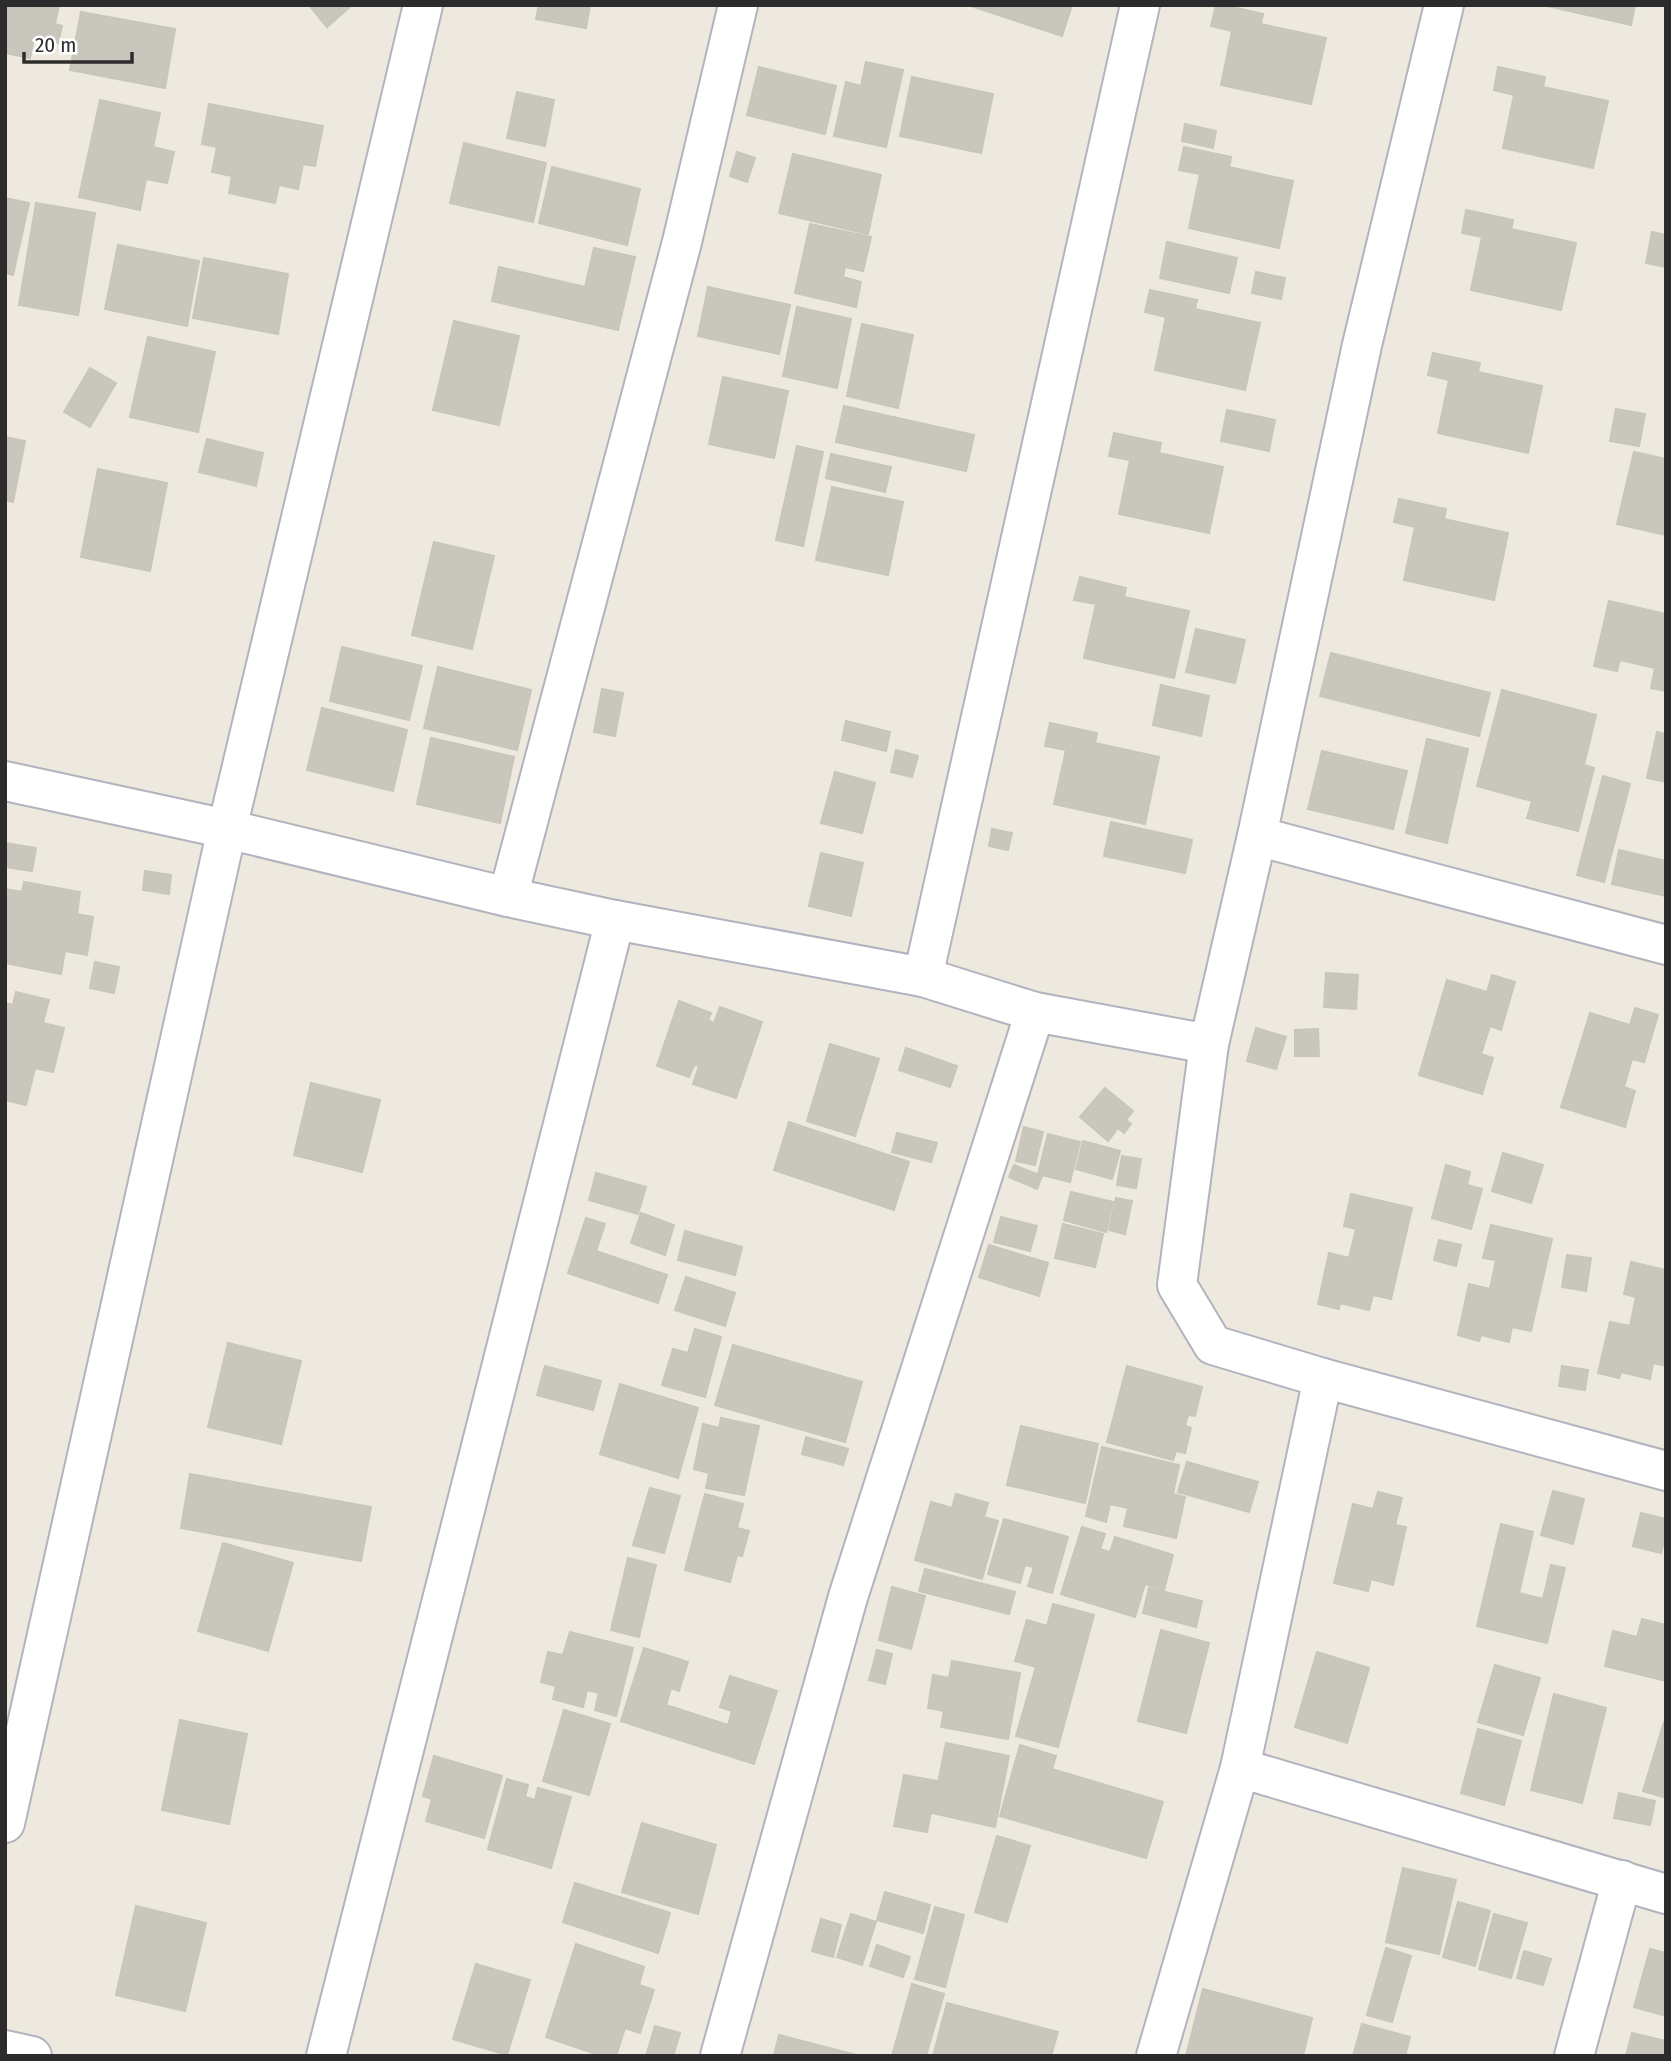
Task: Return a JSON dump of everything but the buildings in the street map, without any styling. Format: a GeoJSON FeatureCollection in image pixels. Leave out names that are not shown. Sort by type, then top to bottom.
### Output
{"type":"FeatureCollection","features":[{"type":"Feature","properties":{"kind":"street"},"geometry":{"type":"LineString","coordinates":[[5,1824],[227,829],[423,5]]}},
{"type":"Feature","properties":{"kind":"street"},"geometry":{"type":"LineString","coordinates":[[508,897],[681,242],[738,5]]}},
{"type":"Feature","properties":{"kind":"street"},"geometry":{"type":"LineString","coordinates":[[923,977],[1140,5]]}},
{"type":"Feature","properties":{"kind":"street"},"geometry":{"type":"LineString","coordinates":[[1444,5],[1362,345],[1257,836],[1209,1044],[1177,1285],[1213,1345],[1323,1378],[1666,1471]]}},
{"type":"Feature","properties":{"kind":"street"},"geometry":{"type":"LineString","coordinates":[[5,781],[227,829],[508,897],[615,920],[923,977],[1035,1012],[1209,1044]]}},
{"type":"Feature","properties":{"kind":"street"},"geometry":{"type":"LineString","coordinates":[[1257,836],[1666,945]]}},
{"type":"Feature","properties":{"kind":"street"},"geometry":{"type":"LineString","coordinates":[[326,2056],[615,920]]}},
{"type":"Feature","properties":{"kind":"street"},"geometry":{"type":"LineString","coordinates":[[720,2056],[848,1597],[1035,1012]]}},
{"type":"Feature","properties":{"kind":"street"},"geometry":{"type":"LineString","coordinates":[[1156,2056],[1240,1768],[1323,1378]]}},
{"type":"Feature","properties":{"kind":"street"},"geometry":{"type":"LineString","coordinates":[[1240,1768],[1666,1894]]}},
{"type":"Feature","properties":{"kind":"street"},"geometry":{"type":"LineString","coordinates":[[1574,2056],[1622,1880]]}},
{"type":"Feature","properties":{"kind":"street"},"geometry":{"type":"LineString","coordinates":[[5,2050],[32,2056]]}}]}
